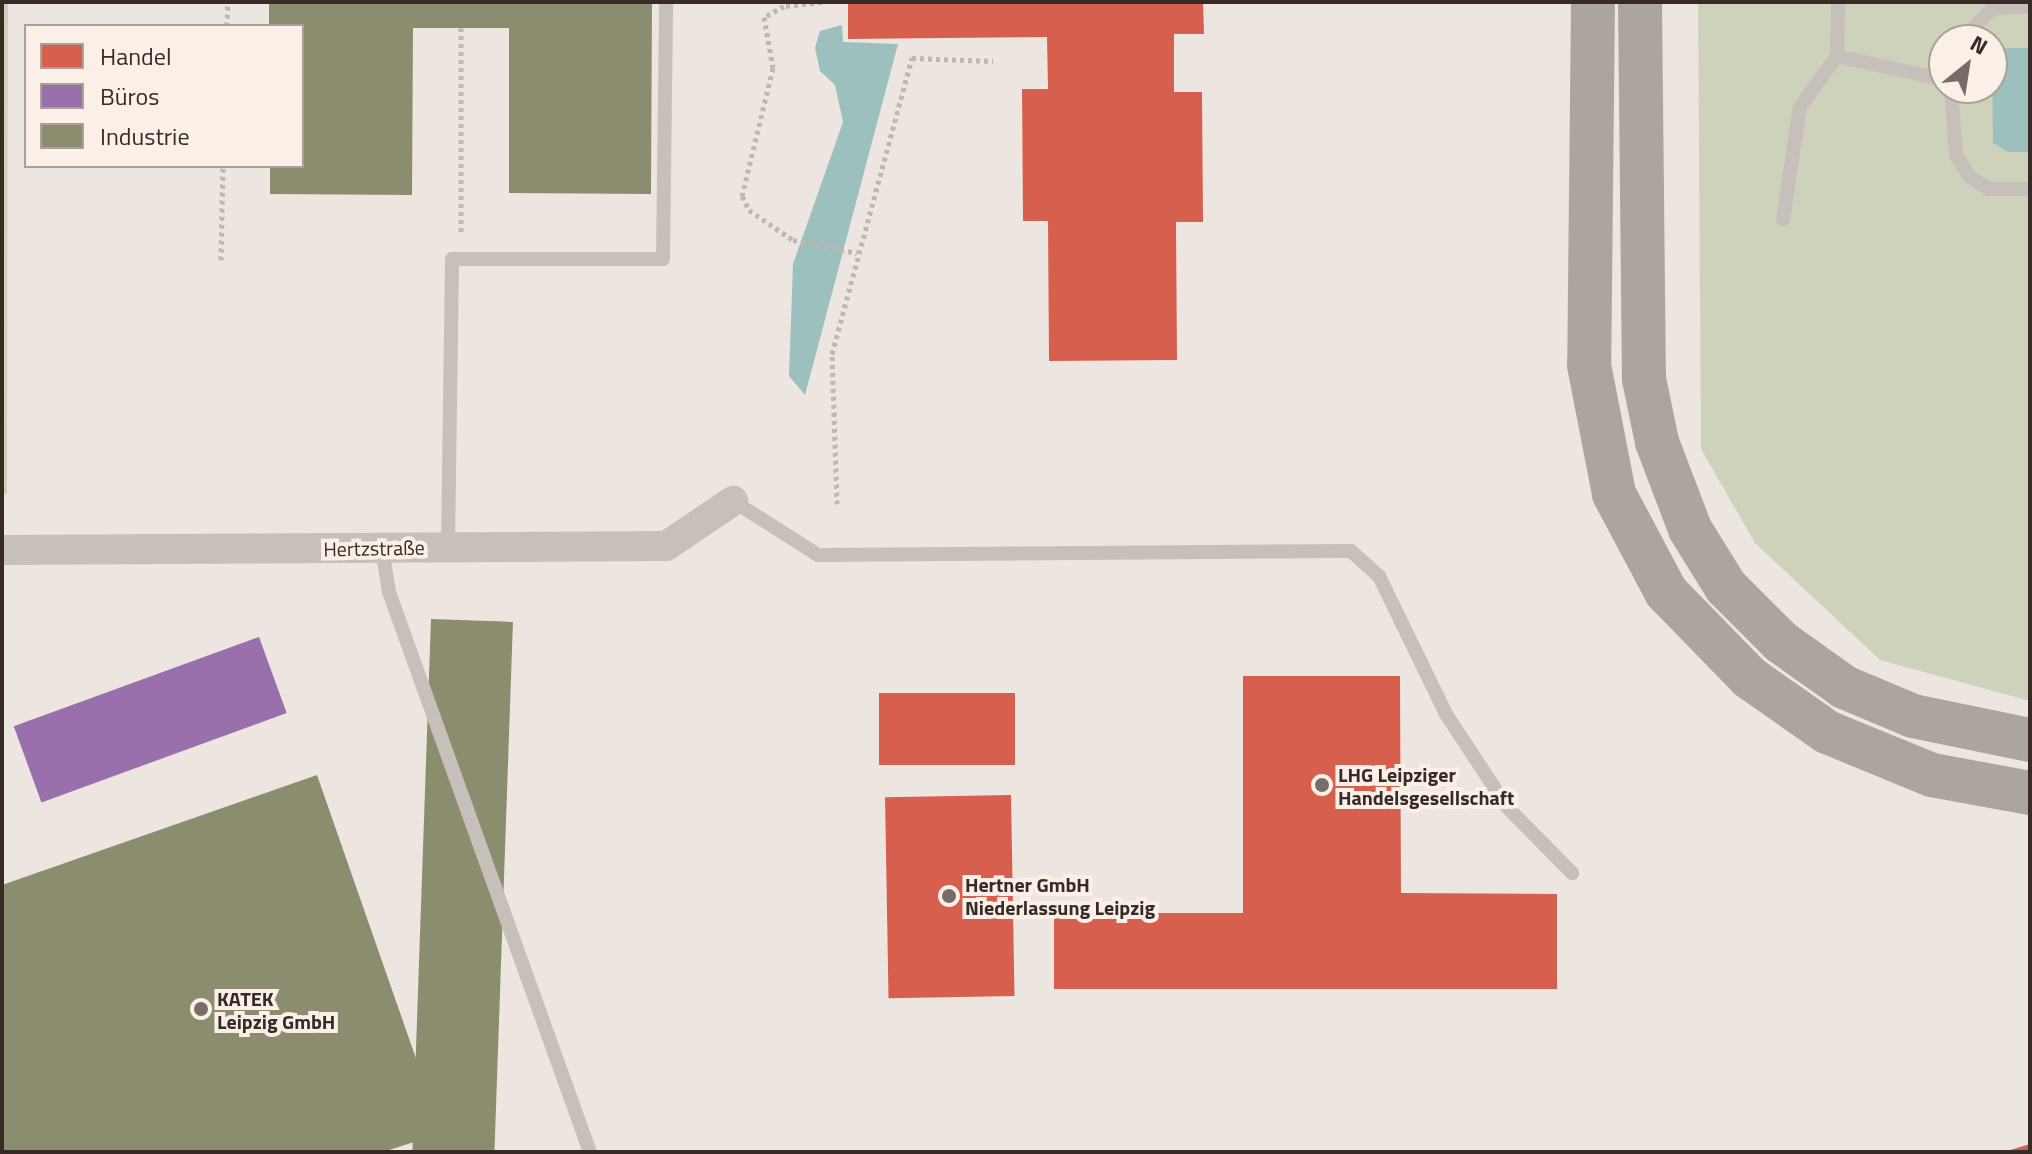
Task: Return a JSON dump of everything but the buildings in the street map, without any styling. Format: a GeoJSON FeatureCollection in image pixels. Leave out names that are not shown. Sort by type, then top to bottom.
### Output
{"type":"FeatureCollection","features":[{"type":"Feature","properties":{"kind":"highway"},"geometry":{"type":"LineString","coordinates":[[1643,8],[1644,379],[1657,442],[1690,529],[1726,587],[1781,642],[1844,687],[1913,716],[2030,740]]}},
{"type":"Feature","properties":{"kind":"highway"},"geometry":{"type":"LineString","coordinates":[[1589,11],[1589,365],[1614,494],[1666,592],[1750,678],[1827,732],[1932,775],[2030,793]]}},
{"type":"Feature","properties":{"kind":"street","name":"Hertzstraße"},"geometry":{"type":"LineString","coordinates":[[2,550],[666,546],[733,501]]}},
{"type":"Feature","properties":{"kind":"lane"},"geometry":{"type":"LineString","coordinates":[[448,547],[452,259],[663,259],[666,2]]}},
{"type":"Feature","properties":{"kind":"lane"},"geometry":{"type":"LineString","coordinates":[[1783,219],[1800,107],[1837,56],[1838,2]]}},
{"type":"Feature","properties":{"kind":"lane"},"geometry":{"type":"LineString","coordinates":[[1977,24],[1993,8],[2030,7]]}},
{"type":"Feature","properties":{"kind":"lane"},"geometry":{"type":"LineString","coordinates":[[1837,56],[1928,76]]}},
{"type":"Feature","properties":{"kind":"lane"},"geometry":{"type":"LineString","coordinates":[[1952,104],[1956,155],[1969,176],[1989,189],[2030,189]]}},
{"type":"Feature","properties":{"kind":"lane"},"geometry":{"type":"LineString","coordinates":[[733,501],[818,555],[1351,551],[1379,576],[1446,714],[1507,807],[1572,873]]}},
{"type":"Feature","properties":{"kind":"lane"},"geometry":{"type":"LineString","coordinates":[[382,548],[389,592],[590,1152]]}},
{"type":"Feature","properties":{"kind":"path"},"geometry":{"type":"LineString","coordinates":[[227,24],[228,2]]}},
{"type":"Feature","properties":{"kind":"path"},"geometry":{"type":"LineString","coordinates":[[822,2],[784,6],[764,17],[773,68],[742,196],[749,210],[793,240],[857,253]]}},
{"type":"Feature","properties":{"kind":"path"},"geometry":{"type":"LineString","coordinates":[[461,28],[461,259]]}},
{"type":"Feature","properties":{"kind":"path"},"geometry":{"type":"LineString","coordinates":[[837,504],[832,354],[912,58],[993,61]]}},
{"type":"Feature","properties":{"kind":"path"},"geometry":{"type":"LineString","coordinates":[[221,260],[223,168]]}},
{"type":"Feature","properties":{"kind":"green space"},"geometry":{"type":"Polygon","coordinates":[[[2,2],[8,2],[7,494],[2,494],[2,2]]]}},
{"type":"Feature","properties":{"kind":"green space"},"geometry":{"type":"Polygon","coordinates":[[[1698,2],[2030,2],[2030,701],[1880,660],[1755,543],[1701,449],[1698,2]]]}},
{"type":"Feature","properties":{"kind":"water"},"geometry":{"type":"Polygon","coordinates":[[[842,25],[843,42],[898,44],[805,395],[789,376],[793,264],[843,122],[835,85],[820,71],[815,48],[820,31],[842,25]]]}},
{"type":"Feature","properties":{"kind":"water"},"geometry":{"type":"Polygon","coordinates":[[[2008,48],[2030,48],[2030,152],[2008,152],[1993,143],[1993,104],[2008,104],[2008,48]]]}},
{"type":"Feature","properties":{"kind":"place","name":"LHG Leipziger Handelsgesellschaft"},"geometry":{"type":"Point","coordinates":[1322,785]}},
{"type":"Feature","properties":{"kind":"place","name":"Hertner GmbH Niederlassung Leipzig"},"geometry":{"type":"Point","coordinates":[949,896]}},
{"type":"Feature","properties":{"kind":"place","name":"KATEK Leipzig GmbH"},"geometry":{"type":"Point","coordinates":[201,1009]}}]}
